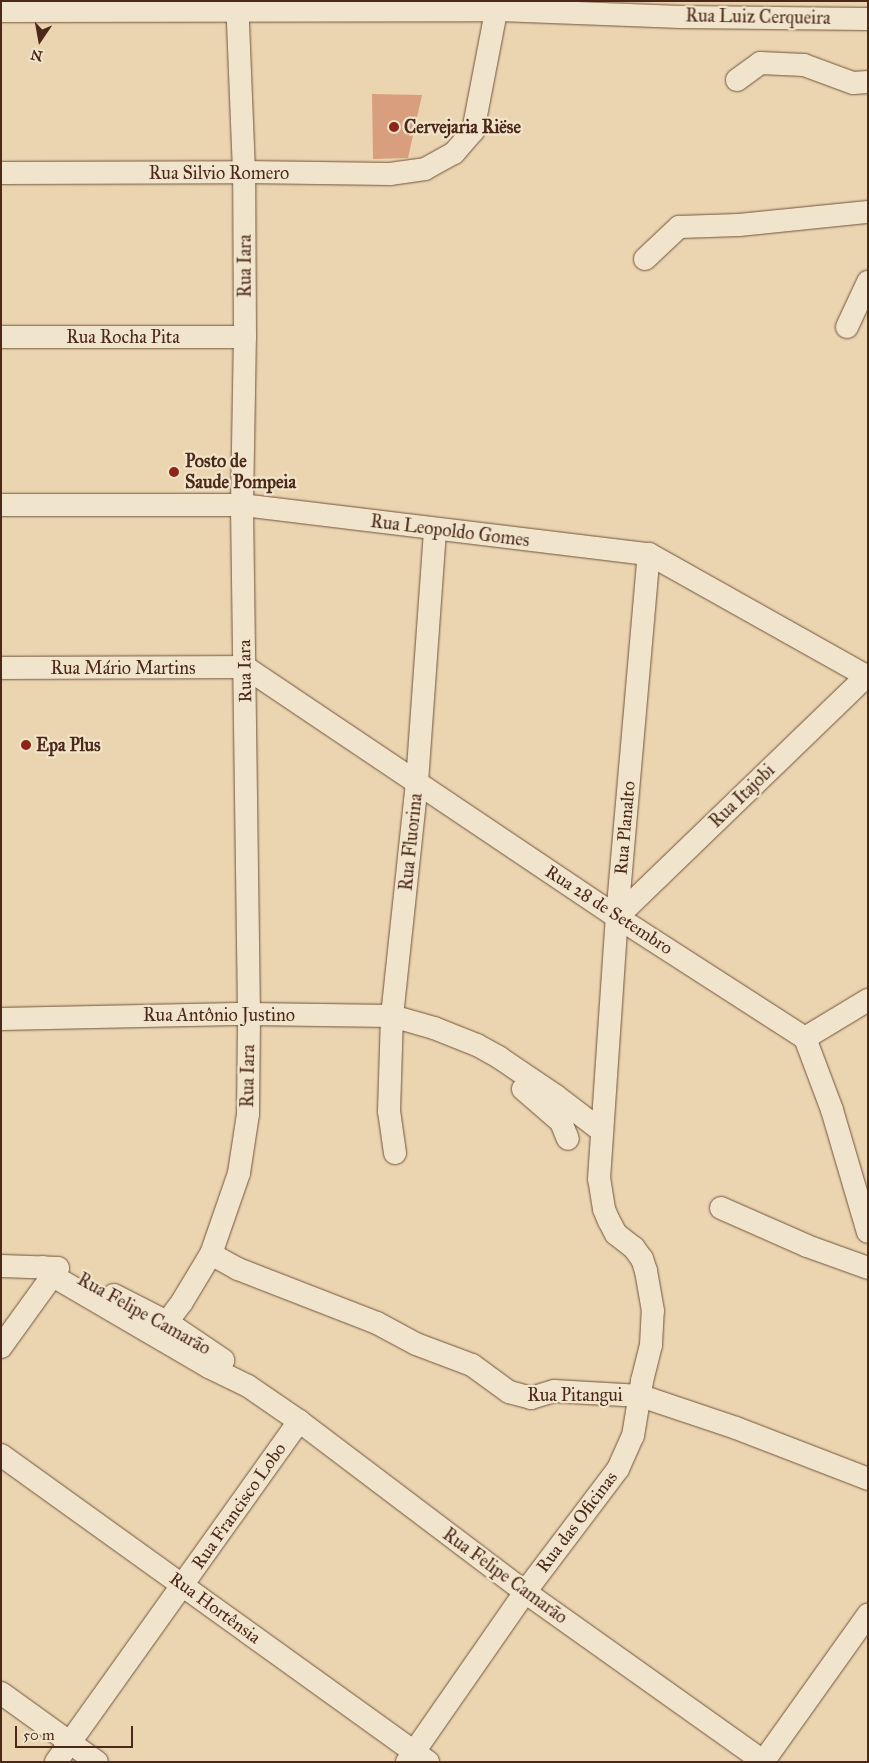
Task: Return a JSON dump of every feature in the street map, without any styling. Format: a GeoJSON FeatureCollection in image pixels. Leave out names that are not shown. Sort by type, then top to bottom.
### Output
{"type":"FeatureCollection","features":[{"type":"Feature","properties":{"kind":"street","name":"Rua Luiz Cerqueira"},"geometry":{"type":"LineString","coordinates":[[1,11],[237,5],[498,6],[682,9],[868,18]]}},
{"type":"Feature","properties":{"kind":"street","name":"Rua Iara"},"geometry":{"type":"LineString","coordinates":[[167,1322],[182,1302],[211,1254],[240,1163],[248,1114],[249,1014],[242,505],[245,337],[244,172],[237,5]]}},
{"type":"Feature","properties":{"kind":"street","name":"Rua Silvio Romero"},"geometry":{"type":"LineString","coordinates":[[1,174],[412,173],[436,164],[454,153],[473,132],[498,6]]}},
{"type":"Feature","properties":{"kind":"street"},"geometry":{"type":"LineString","coordinates":[[736,80],[760,63],[804,65],[853,83],[868,82]]}},
{"type":"Feature","properties":{"kind":"street"},"geometry":{"type":"LineString","coordinates":[[645,259],[679,227],[739,225],[868,212]]}},
{"type":"Feature","properties":{"kind":"street"},"geometry":{"type":"LineString","coordinates":[[847,327],[868,282]]}},
{"type":"Feature","properties":{"kind":"street","name":"Rua Rocha Pita"},"geometry":{"type":"LineString","coordinates":[[1,337],[245,337]]}},
{"type":"Feature","properties":{"kind":"street","name":"Rua Leopoldo Gomes"},"geometry":{"type":"LineString","coordinates":[[1,505],[242,505],[436,530],[648,554],[867,676]]}},
{"type":"Feature","properties":{"kind":"street","name":"Rua Fluorina"},"geometry":{"type":"LineString","coordinates":[[395,1153],[389,1111],[392,1016],[417,782],[436,530]]}},
{"type":"Feature","properties":{"kind":"street","name":"Rua Planalto"},"geometry":{"type":"LineString","coordinates":[[602,1131],[617,916],[648,554]]}},
{"type":"Feature","properties":{"kind":"street","name":"Rua Mário Martins"},"geometry":{"type":"LineString","coordinates":[[1,668],[245,667]]}},
{"type":"Feature","properties":{"kind":"street","name":"Rua 28 de Setembro"},"geometry":{"type":"LineString","coordinates":[[245,667],[617,916],[805,1038]]}},
{"type":"Feature","properties":{"kind":"street","name":"Rua Itajobi"},"geometry":{"type":"LineString","coordinates":[[617,916],[867,676]]}},
{"type":"Feature","properties":{"kind":"street"},"geometry":{"type":"LineString","coordinates":[[868,1000],[805,1038],[832,1110],[868,1232]]}},
{"type":"Feature","properties":{"kind":"street","name":"Rua Antônio Justino"},"geometry":{"type":"LineString","coordinates":[[1,1019],[249,1014],[392,1016],[434,1028],[500,1058],[556,1096],[602,1131]]}},
{"type":"Feature","properties":{"kind":"street","name":"Rua Antônio Justino"},"geometry":{"type":"LineString","coordinates":[[434,1028],[447,1040],[496,1070],[533,1096],[561,1122],[568,1139]]}},
{"type":"Feature","properties":{"kind":"street"},"geometry":{"type":"LineString","coordinates":[[602,1131],[600,1179],[604,1210],[616,1234],[634,1248],[642,1259],[651,1290],[653,1311],[651,1345],[642,1380],[641,1396]]}},
{"type":"Feature","properties":{"kind":"street"},"geometry":{"type":"LineString","coordinates":[[720,1208],[807,1246],[868,1268]]}},
{"type":"Feature","properties":{"kind":"street","name":"Rua Pitangui"},"geometry":{"type":"LineString","coordinates":[[211,1254],[238,1270],[369,1320],[416,1344],[472,1365],[510,1392],[531,1398],[554,1391],[641,1396],[736,1428],[868,1479]]}},
{"type":"Feature","properties":{"kind":"street"},"geometry":{"type":"LineString","coordinates":[[1,1266],[51,1270],[1,1347]]}},
{"type":"Feature","properties":{"kind":"street","name":"Rua Felipe Camarão"},"geometry":{"type":"LineString","coordinates":[[51,1270],[89,1282],[167,1322],[218,1355],[248,1386]]}},
{"type":"Feature","properties":{"kind":"street","name":"Rua Felipe Camarão"},"geometry":{"type":"LineString","coordinates":[[51,1270],[209,1367],[248,1386],[299,1421],[525,1592],[763,1762]]}},
{"type":"Feature","properties":{"kind":"street","name":"Rua das Oficinas"},"geometry":{"type":"LineString","coordinates":[[417,1758],[525,1592],[618,1469],[632,1436],[641,1396]]}},
{"type":"Feature","properties":{"kind":"street","name":"Rua Francisco Lobo"},"geometry":{"type":"LineString","coordinates":[[56,1762],[299,1421]]}},
{"type":"Feature","properties":{"kind":"street","name":"Rua Hortênsia"},"geometry":{"type":"LineString","coordinates":[[1,1455],[183,1585],[417,1758]]}},
{"type":"Feature","properties":{"kind":"street"},"geometry":{"type":"LineString","coordinates":[[763,1762],[860,1640],[868,1615]]}},
{"type":"Feature","properties":{"kind":"street"},"geometry":{"type":"LineString","coordinates":[[1,1693],[97,1762]]}},
{"type":"Feature","properties":{"kind":"building","name":"Cervejaria Riëse"},"geometry":{"type":"Polygon","coordinates":[[[372,94],[422,95],[408,158],[373,159],[372,94]]]}},
{"type":"Feature","properties":{"kind":"place","name":"Cervejaria Riëse"},"geometry":{"type":"Point","coordinates":[394,127]}},
{"type":"Feature","properties":{"kind":"place","name":"Posto de Saude Pompeia"},"geometry":{"type":"Point","coordinates":[174,472]}},
{"type":"Feature","properties":{"kind":"place","name":"Epa Plus"},"geometry":{"type":"Point","coordinates":[26,745]}}]}
